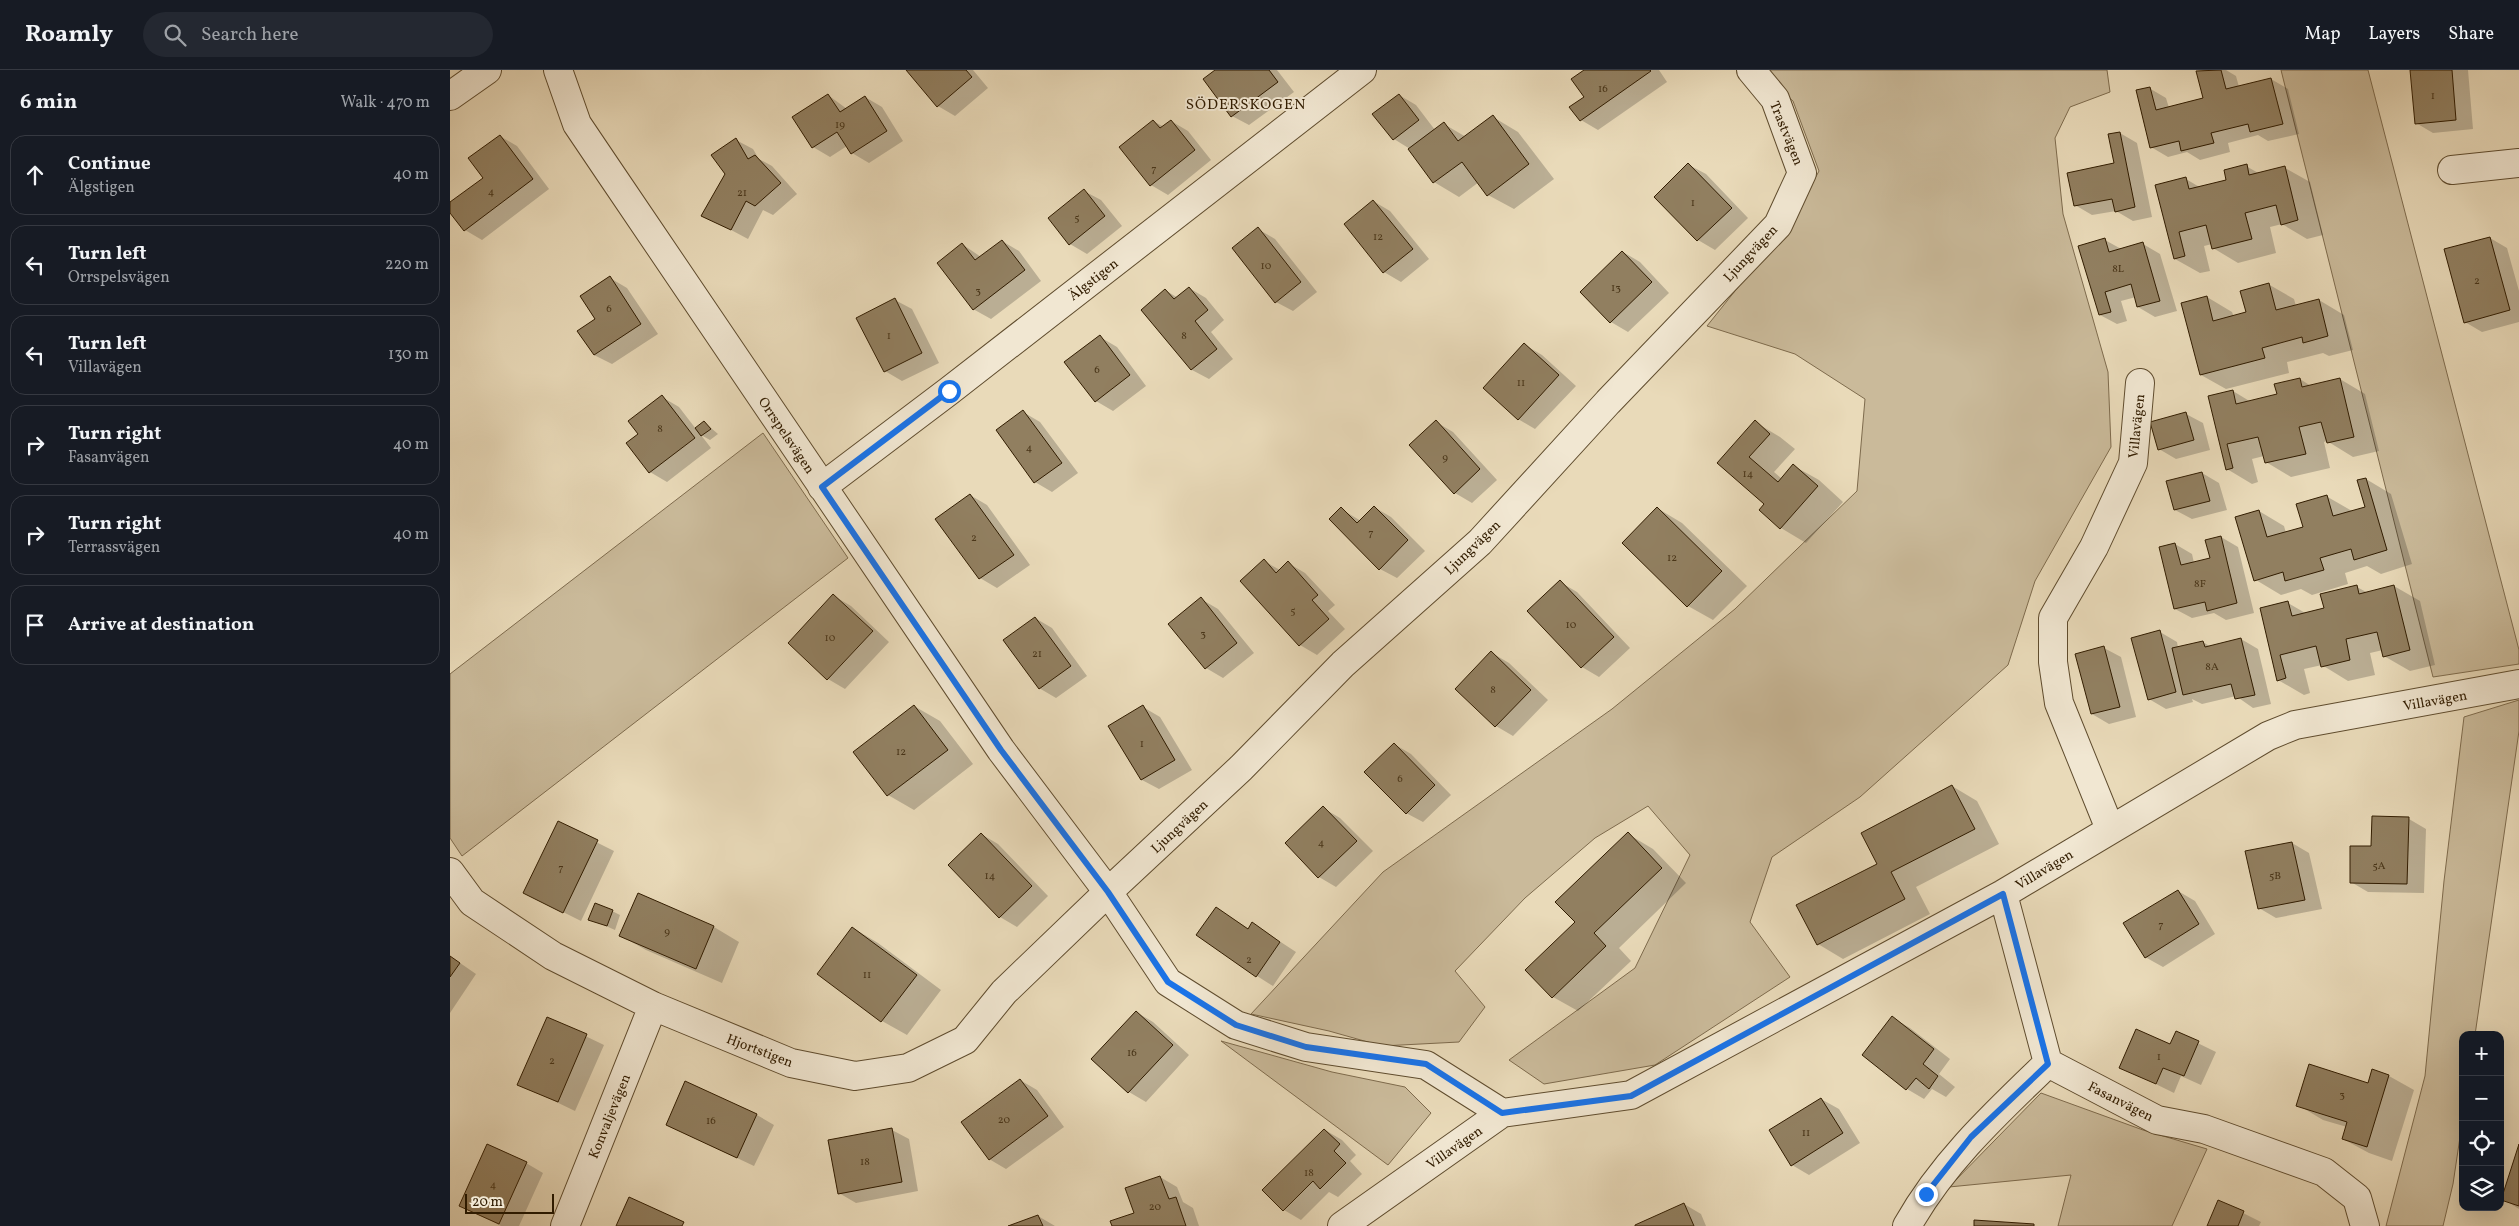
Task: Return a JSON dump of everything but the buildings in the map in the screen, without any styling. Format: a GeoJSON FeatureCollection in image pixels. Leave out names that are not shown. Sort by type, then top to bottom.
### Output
{"type":"FeatureCollection","features":[{"type":"Feature","properties":{"kind":"street"},"geometry":{"type":"LineString","coordinates":[[450,96],[487,70]]}},
{"type":"Feature","properties":{"kind":"street","name":"Orrspelsvägen"},"geometry":{"type":"LineString","coordinates":[[558,70],[577,124],[1001,750],[1108,892],[1168,982],[1236,1025],[1306,1047],[1426,1064],[1502,1113]]}},
{"type":"Feature","properties":{"kind":"street","name":"Älgstigen"},"geometry":{"type":"LineString","coordinates":[[822,487],[949,391],[1362,70]]}},
{"type":"Feature","properties":{"kind":"street","name":"Trastvägen"},"geometry":{"type":"LineString","coordinates":[[1752,70],[1775,99],[1802,173]]}},
{"type":"Feature","properties":{"kind":"street"},"geometry":{"type":"LineString","coordinates":[[2452,170],[2519,163]]}},
{"type":"Feature","properties":{"kind":"street","name":"Ljungvägen"},"geometry":{"type":"LineString","coordinates":[[1108,892],[1241,768],[1342,664],[1480,542],[1608,402],[1778,225],[1802,173]]}},
{"type":"Feature","properties":{"kind":"street","name":"Villavägen"},"geometry":{"type":"LineString","coordinates":[[2110,829],[2059,703],[2053,662],[2053,618],[2094,547],[2133,464],[2140,383]]}},
{"type":"Feature","properties":{"kind":"street","name":"Villavägen"},"geometry":{"type":"LineString","coordinates":[[1342,1226],[1502,1113],[1631,1096],[2003,894],[2268,736],[2295,725],[2519,684]]}},
{"type":"Feature","properties":{"kind":"street","name":"Hjortstigen"},"geometry":{"type":"LineString","coordinates":[[450,872],[472,902],[553,956],[653,1006],[791,1063],[855,1076],[908,1068],[965,1040],[1004,992],[1108,892]]}},
{"type":"Feature","properties":{"kind":"street"},"geometry":{"type":"LineString","coordinates":[[1907,1226],[1926,1194],[1971,1137],[2048,1064],[2003,894]]}},
{"type":"Feature","properties":{"kind":"street","name":"Konvaljevägen"},"geometry":{"type":"LineString","coordinates":[[565,1226],[653,1006]]}},
{"type":"Feature","properties":{"kind":"street","name":"Fasanvägen"},"geometry":{"type":"LineString","coordinates":[[2048,1064],[2157,1120],[2204,1129],[2324,1172],[2357,1198],[2365,1226]]}},
{"type":"Feature","properties":{"kind":"shaded area"},"geometry":{"type":"Polygon","coordinates":[[[1756,70],[2107,70],[2110,92],[2070,107],[2055,138],[2063,214],[2108,372],[2111,447],[2035,581],[2008,665],[1860,797],[1772,857],[1750,922],[1790,977],[1655,1065],[1544,1084],[1509,1060],[1635,968],[1690,855],[1648,806],[1595,838],[1525,898],[1455,971],[1485,1007],[1459,1042],[1382,1046],[1329,1031],[1251,1014],[1383,872],[1612,709],[1735,609],[1857,491],[1865,399],[1795,354],[1707,326],[1795,216],[1819,171],[1793,101],[1756,70]]]}},
{"type":"Feature","properties":{"kind":"shaded area"},"geometry":{"type":"Polygon","coordinates":[[[2281,70],[2368,70],[2519,650],[2519,664],[2433,677],[2281,70]]]}},
{"type":"Feature","properties":{"kind":"shaded area"},"geometry":{"type":"Polygon","coordinates":[[[763,433],[848,558],[462,856],[450,838],[450,674],[763,433]]]}},
{"type":"Feature","properties":{"kind":"shaded area"},"geometry":{"type":"Polygon","coordinates":[[[2519,700],[2519,731],[2476,1031],[2459,1031],[2459,1144],[2453,1184],[2443,1226],[2386,1226],[2425,1076],[2444,881],[2464,717],[2519,700]]]}},
{"type":"Feature","properties":{"kind":"shaded area"},"geometry":{"type":"Polygon","coordinates":[[[1221,1041],[1332,1072],[1405,1087],[1431,1113],[1388,1165],[1221,1041]]]}},
{"type":"Feature","properties":{"kind":"shaded area"},"geometry":{"type":"Polygon","coordinates":[[[2041,1093],[2143,1130],[2207,1149],[2172,1226],[2058,1226],[2071,1175],[1949,1187],[2041,1093]]]}},
{"type":"Feature","properties":{"kind":"district","name":"SÖDERSKOGEN"},"geometry":{"type":"Point","coordinates":[1246,104]}},
{"type":"Feature","properties":{"kind":"route"},"geometry":{"type":"LineString","coordinates":[[949,391],[822,487],[1001,750],[1108,892],[1168,982],[1236,1025],[1306,1047],[1426,1064],[1502,1113],[1631,1096],[2003,894],[2048,1064],[1971,1137],[1926,1194]]}}]}
